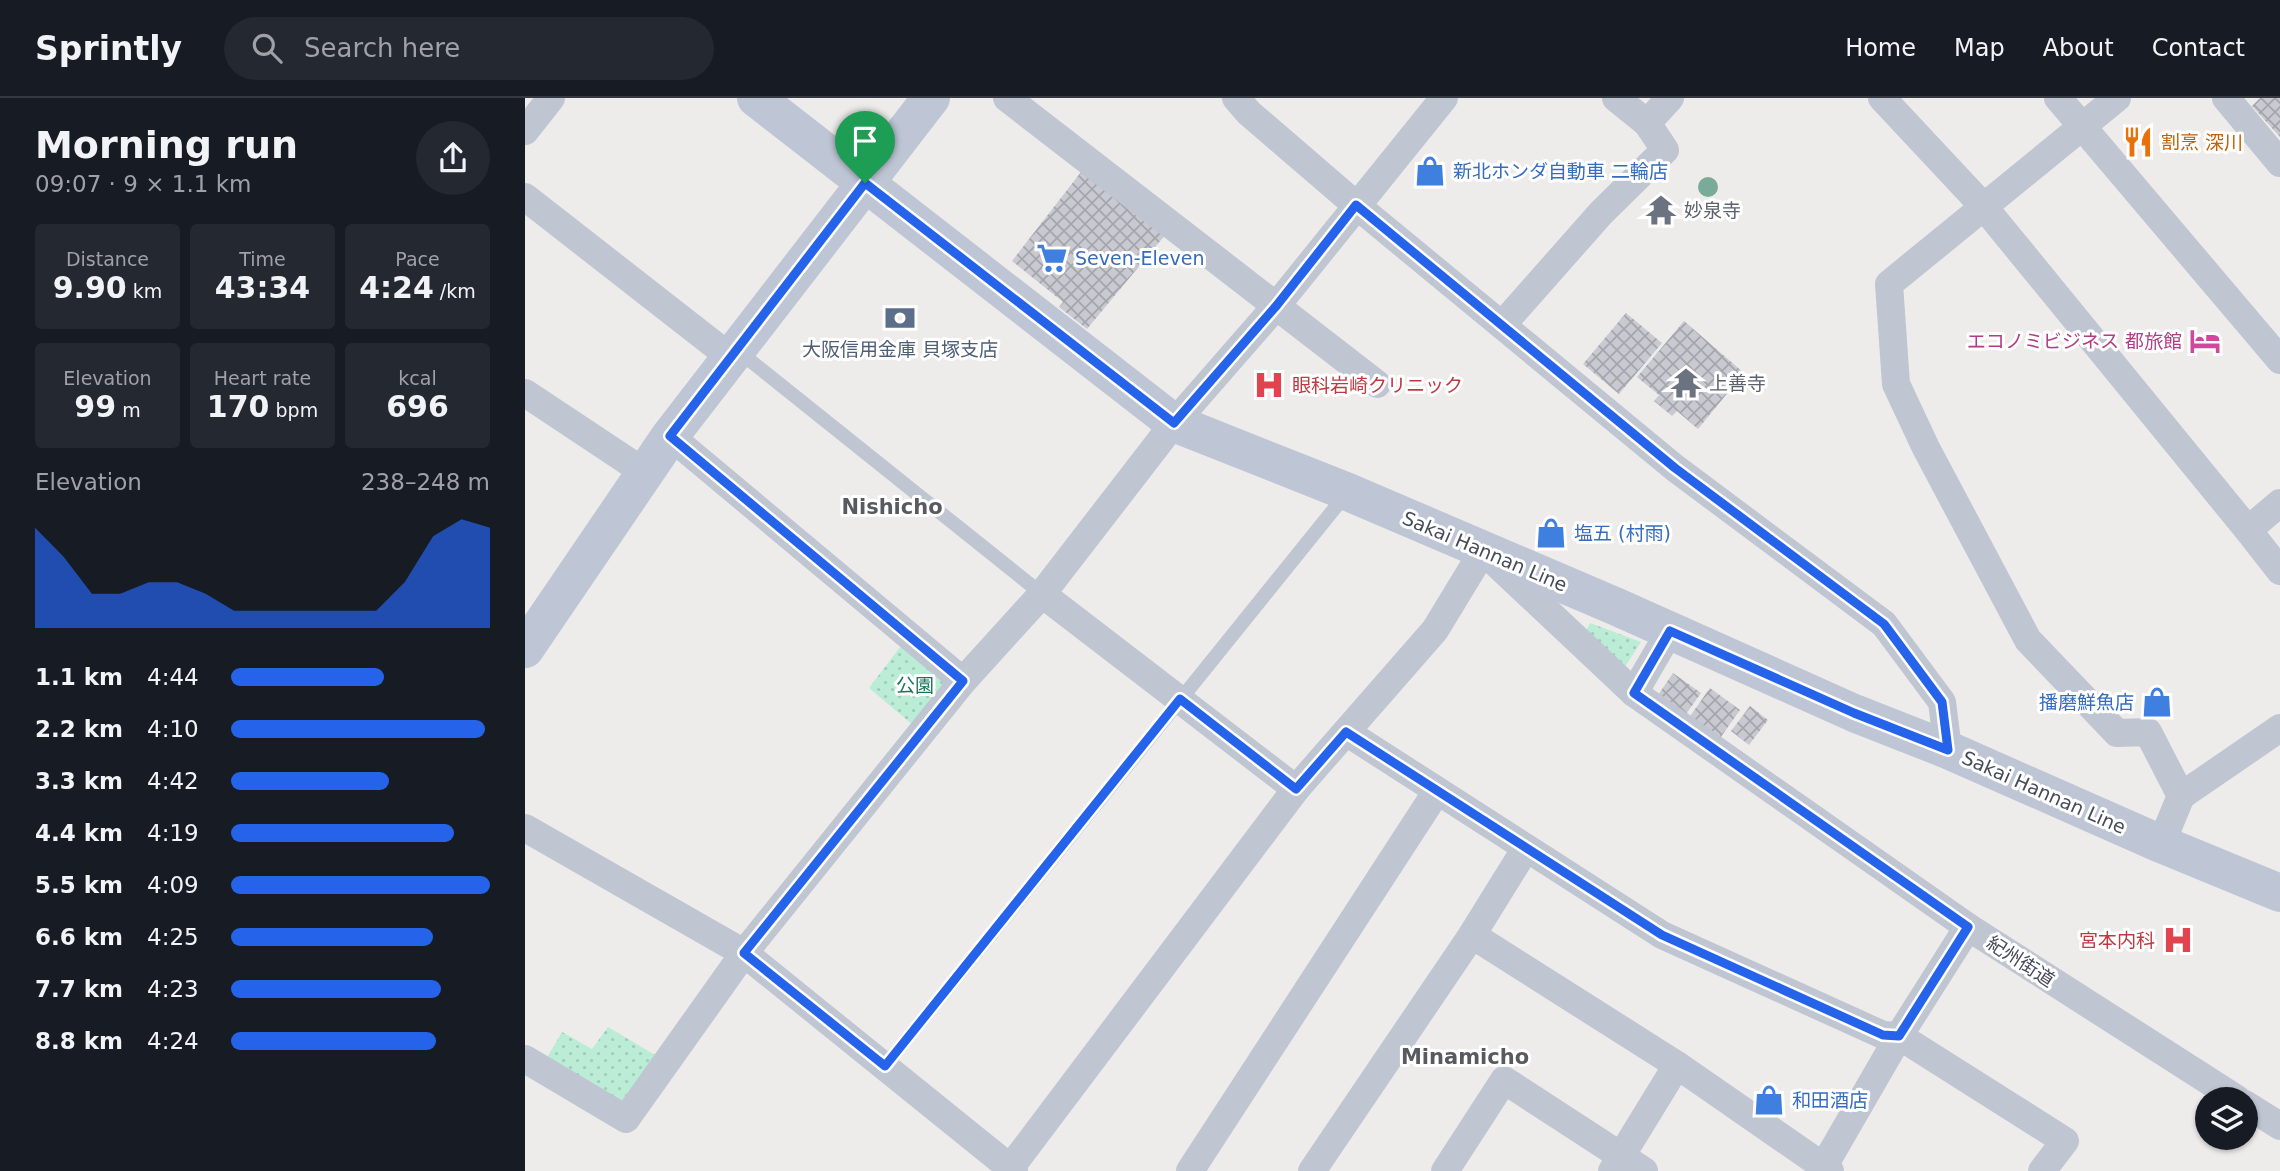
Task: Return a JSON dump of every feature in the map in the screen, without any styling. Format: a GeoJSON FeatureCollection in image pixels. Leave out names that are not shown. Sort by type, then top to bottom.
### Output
{"type":"FeatureCollection","features":[{"type":"Feature","properties":{"kind":"main road","name":"Sakai Hannan Line"},"geometry":{"type":"LineString","coordinates":[[756,98],[1174,423],[1348,492],[1854,713],[1948,750],[2161,844],[2280,892]]}},
{"type":"Feature","properties":{"kind":"main road"},"geometry":{"type":"LineString","coordinates":[[525,649],[670,436],[931,98]]}},
{"type":"Feature","properties":{"kind":"street"},"geometry":{"type":"LineString","coordinates":[[525,131],[551,98]]}},
{"type":"Feature","properties":{"kind":"street"},"geometry":{"type":"LineString","coordinates":[[1007,98],[1377,384]]}},
{"type":"Feature","properties":{"kind":"street"},"geometry":{"type":"LineString","coordinates":[[1236,98],[1249,113],[1356,205],[1675,468],[1884,624],[1942,702],[1948,750]]}},
{"type":"Feature","properties":{"kind":"street"},"geometry":{"type":"LineString","coordinates":[[525,1059],[626,1119],[744,953],[963,681],[1042,594],[1174,423],[1277,305],[1444,98]]}},
{"type":"Feature","properties":{"kind":"street"},"geometry":{"type":"LineString","coordinates":[[1501,325],[1601,213],[1665,149],[1647,123],[1616,98]]}},
{"type":"Feature","properties":{"kind":"street"},"geometry":{"type":"LineString","coordinates":[[1647,123],[1670,98]]}},
{"type":"Feature","properties":{"kind":"street"},"geometry":{"type":"LineString","coordinates":[[1882,98],[1984,207],[2280,571]]}},
{"type":"Feature","properties":{"kind":"street"},"geometry":{"type":"LineString","coordinates":[[2059,98],[2280,360]]}},
{"type":"Feature","properties":{"kind":"street"},"geometry":{"type":"LineString","coordinates":[[2117,98],[1889,284],[1896,384],[1926,448],[2028,640],[2117,733],[2148,732],[2181,796]]}},
{"type":"Feature","properties":{"kind":"street"},"geometry":{"type":"LineString","coordinates":[[2226,98],[2280,163]]}},
{"type":"Feature","properties":{"kind":"street"},"geometry":{"type":"LineString","coordinates":[[525,197],[734,353]]}},
{"type":"Feature","properties":{"kind":"street"},"geometry":{"type":"LineString","coordinates":[[525,393],[644,472]]}},
{"type":"Feature","properties":{"kind":"street"},"geometry":{"type":"LineString","coordinates":[[670,436],[963,681]]}},
{"type":"Feature","properties":{"kind":"street"},"geometry":{"type":"LineString","coordinates":[[2248,530],[2280,503]]}},
{"type":"Feature","properties":{"kind":"street"},"geometry":{"type":"LineString","coordinates":[[525,828],[744,953],[1010,1170],[1296,789],[1435,630],[1483,551]]}},
{"type":"Feature","properties":{"kind":"street","name":"紀州街道"},"geometry":{"type":"LineString","coordinates":[[1483,551],[1634,693],[1968,927],[2218,1087]]}},
{"type":"Feature","properties":{"kind":"street"},"geometry":{"type":"LineString","coordinates":[[1042,594],[1296,789]]}},
{"type":"Feature","properties":{"kind":"street"},"geometry":{"type":"LineString","coordinates":[[1634,693],[1670,631]]}},
{"type":"Feature","properties":{"kind":"street"},"geometry":{"type":"LineString","coordinates":[[2161,844],[2181,796],[2280,728]]}},
{"type":"Feature","properties":{"kind":"street"},"geometry":{"type":"LineString","coordinates":[[1346,732],[1662,935],[1883,1035],[1899,1036],[2064,1141],[2042,1171]]}},
{"type":"Feature","properties":{"kind":"street"},"geometry":{"type":"LineString","coordinates":[[1190,1171],[1437,791]]}},
{"type":"Feature","properties":{"kind":"street"},"geometry":{"type":"LineString","coordinates":[[1312,1171],[1472,935],[1526,848]]}},
{"type":"Feature","properties":{"kind":"street"},"geometry":{"type":"LineString","coordinates":[[1472,935],[1677,1065],[1825,1169],[1899,1036],[1968,927]]}},
{"type":"Feature","properties":{"kind":"street"},"geometry":{"type":"LineString","coordinates":[[1445,1171],[1504,1080],[1625,1166],[1677,1065]]}},
{"type":"Feature","properties":{"kind":"street"},"geometry":{"type":"LineString","coordinates":[[2258,1112],[2280,1126]]}},
{"type":"Feature","properties":{"kind":"lane"},"geometry":{"type":"LineString","coordinates":[[734,353],[1042,594]]}},
{"type":"Feature","properties":{"kind":"lane"},"geometry":{"type":"LineString","coordinates":[[885,1066],[1348,492]]}},
{"type":"Feature","properties":{"kind":"green space"},"geometry":{"type":"Polygon","coordinates":[[[1590,623],[1641,642],[1625,667],[1584,635],[1590,623]]]}},
{"type":"Feature","properties":{"kind":"green space","name":"公園"},"geometry":{"type":"Polygon","coordinates":[[[907,638],[961,682],[920,731],[869,688],[907,638]]]}},
{"type":"Feature","properties":{"kind":"green space"},"geometry":{"type":"Polygon","coordinates":[[[608,1027],[660,1058],[626,1110],[545,1061],[562,1032],[592,1049],[608,1027]]]}},
{"type":"Feature","properties":{"kind":"building"},"geometry":{"type":"Polygon","coordinates":[[[2260,98],[2280,98],[2280,137],[2252,106],[2260,98]]]}},
{"type":"Feature","properties":{"kind":"building"},"geometry":{"type":"Polygon","coordinates":[[[1081,172],[1166,234],[1087,329],[1059,307],[1063,302],[1012,261],[1081,172]]]}},
{"type":"Feature","properties":{"kind":"building"},"geometry":{"type":"Polygon","coordinates":[[[1626,313],[1662,343],[1619,394],[1583,364],[1626,313]]]}},
{"type":"Feature","properties":{"kind":"building"},"geometry":{"type":"Polygon","coordinates":[[[1684,321],[1744,373],[1698,429],[1677,411],[1672,416],[1654,401],[1659,395],[1637,377],[1684,321]]]}},
{"type":"Feature","properties":{"kind":"building"},"geometry":{"type":"Polygon","coordinates":[[[1673,673],[1701,693],[1684,717],[1656,698],[1673,673]]]}},
{"type":"Feature","properties":{"kind":"building"},"geometry":{"type":"Polygon","coordinates":[[[1710,688],[1740,710],[1718,741],[1688,719],[1710,688]]]}},
{"type":"Feature","properties":{"kind":"building"},"geometry":{"type":"Polygon","coordinates":[[[1750,706],[1768,720],[1749,745],[1731,731],[1750,706]]]}},
{"type":"Feature","properties":{"kind":"place","name":"割烹 深川"},"geometry":{"type":"Point","coordinates":[2138,142]}},
{"type":"Feature","properties":{"kind":"place","name":"新北ホンダ自動車 二輪店"},"geometry":{"type":"Point","coordinates":[1430,171]}},
{"type":"Feature","properties":{"kind":"place","name":"妙泉寺"},"geometry":{"type":"Point","coordinates":[1661,210]}},
{"type":"Feature","properties":{"kind":"place","name":"Seven-Eleven"},"geometry":{"type":"Point","coordinates":[1052,258]}},
{"type":"Feature","properties":{"kind":"place","name":"大阪信用金庫 貝塚支店"},"geometry":{"type":"Point","coordinates":[900,318]}},
{"type":"Feature","properties":{"kind":"place","name":"エコノミビジネス 都旅館"},"geometry":{"type":"Point","coordinates":[2205,341]}},
{"type":"Feature","properties":{"kind":"place","name":"上善寺"},"geometry":{"type":"Point","coordinates":[1686,383]}},
{"type":"Feature","properties":{"kind":"place","name":"眼科岩崎クリニック"},"geometry":{"type":"Point","coordinates":[1269,385]}},
{"type":"Feature","properties":{"kind":"place","name":"塩五 (村雨)"},"geometry":{"type":"Point","coordinates":[1551,533]}},
{"type":"Feature","properties":{"kind":"place","name":"播磨鮮魚店"},"geometry":{"type":"Point","coordinates":[2157,702]}},
{"type":"Feature","properties":{"kind":"place","name":"宮本内科"},"geometry":{"type":"Point","coordinates":[2178,940]}},
{"type":"Feature","properties":{"kind":"place","name":"和田酒店"},"geometry":{"type":"Point","coordinates":[1769,1100]}},
{"type":"Feature","properties":{"kind":"district","name":"Nishicho"},"geometry":{"type":"Point","coordinates":[892,507]}},
{"type":"Feature","properties":{"kind":"district","name":"Minamicho"},"geometry":{"type":"Point","coordinates":[1465,1057]}},
{"type":"Feature","properties":{"kind":"route"},"geometry":{"type":"LineString","coordinates":[[865,183],[1174,423],[1277,305],[1356,205],[1675,468],[1884,624],[1942,702],[1948,750],[1854,713],[1670,631],[1634,693],[1968,927],[1899,1036],[1883,1035],[1662,935],[1346,732],[1296,789],[1180,699],[885,1066],[744,953],[963,681],[670,436],[865,183]]}}]}
